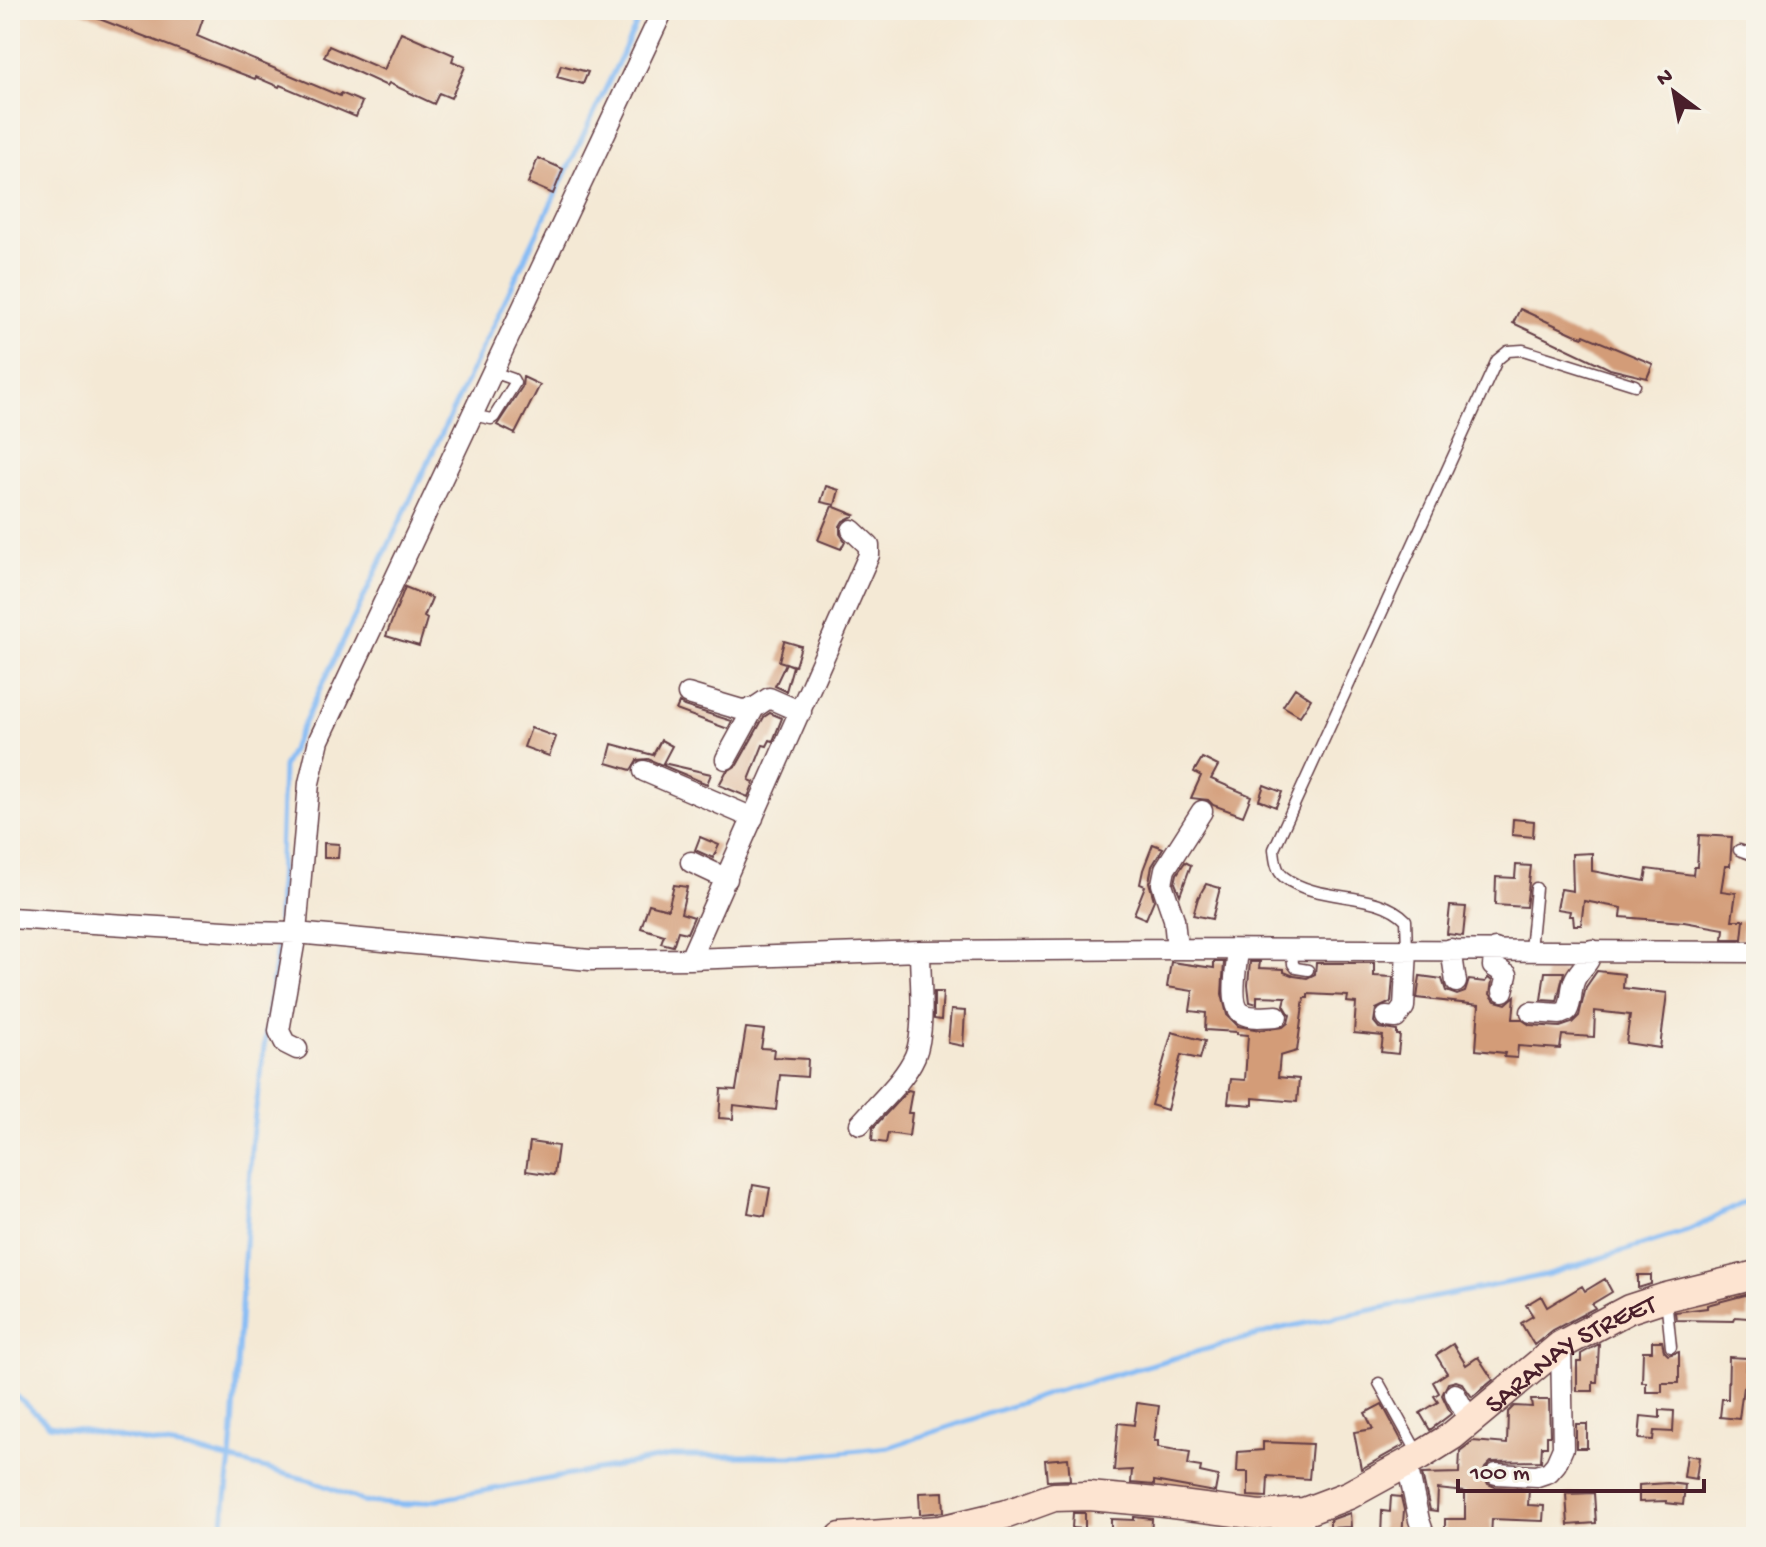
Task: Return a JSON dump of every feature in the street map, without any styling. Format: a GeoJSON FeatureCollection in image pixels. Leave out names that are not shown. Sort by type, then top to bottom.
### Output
{"type":"FeatureCollection","features":[{"type":"Feature","properties":{"kind":"street"},"geometry":{"type":"LineString","coordinates":[[297,1049],[285,1043],[279,1031],[296,933],[309,783],[319,740],[663,10]]}},
{"type":"Feature","properties":{"kind":"street"},"geometry":{"type":"LineString","coordinates":[[690,959],[753,818],[762,777],[801,712],[869,555],[869,546],[852,530]]}},
{"type":"Feature","properties":{"kind":"street"},"geometry":{"type":"LineString","coordinates":[[688,694],[732,708],[754,708]]}},
{"type":"Feature","properties":{"kind":"street"},"geometry":{"type":"LineString","coordinates":[[726,759],[754,708],[769,698],[801,712]]}},
{"type":"Feature","properties":{"kind":"street"},"geometry":{"type":"LineString","coordinates":[[644,771],[753,818]]}},
{"type":"Feature","properties":{"kind":"street"},"geometry":{"type":"LineString","coordinates":[[1177,949],[1174,919],[1162,884],[1165,869],[1202,811]]}},
{"type":"Feature","properties":{"kind":"street"},"geometry":{"type":"LineString","coordinates":[[691,862],[727,879]]}},
{"type":"Feature","properties":{"kind":"street"},"geometry":{"type":"LineString","coordinates":[[10,918],[296,933],[590,960],[920,951],[1177,949],[1756,952]]}},
{"type":"Feature","properties":{"kind":"street"},"geometry":{"type":"LineString","coordinates":[[1451,949],[1456,982]]}},
{"type":"Feature","properties":{"kind":"street"},"geometry":{"type":"LineString","coordinates":[[1495,949],[1493,966],[1507,975],[1503,991]]}},
{"type":"Feature","properties":{"kind":"street"},"geometry":{"type":"LineString","coordinates":[[1238,950],[1234,993],[1236,1007],[1241,1013],[1253,1017],[1277,1016]]}},
{"type":"Feature","properties":{"kind":"street"},"geometry":{"type":"LineString","coordinates":[[1386,1017],[1396,1018],[1404,1007],[1407,950]]}},
{"type":"Feature","properties":{"kind":"street"},"geometry":{"type":"LineString","coordinates":[[1531,1012],[1560,1014],[1567,1011],[1572,1002],[1573,984],[1591,960],[1592,950]]}},
{"type":"Feature","properties":{"kind":"street"},"geometry":{"type":"LineString","coordinates":[[860,1124],[903,1075],[915,1055],[920,1031],[920,951]]}},
{"type":"Feature","properties":{"kind":"street","name":"SARANAY STREET"},"geometry":{"type":"LineString","coordinates":[[841,1537],[940,1530],[1007,1514],[1054,1497],[1089,1496],[1259,1515],[1303,1524],[1413,1460],[1470,1421],[1561,1345],[1629,1309],[1756,1275]]}},
{"type":"Feature","properties":{"kind":"street"},"geometry":{"type":"LineString","coordinates":[[1496,1474],[1537,1476],[1549,1472],[1556,1464],[1563,1448],[1561,1345]]}},
{"type":"Feature","properties":{"kind":"street"},"geometry":{"type":"LineString","coordinates":[[1455,1394],[1470,1421]]}},
{"type":"Feature","properties":{"kind":"street"},"geometry":{"type":"LineString","coordinates":[[1413,1460],[1419,1520],[1425,1537]]}},
{"type":"Feature","properties":{"kind":"lane"},"geometry":{"type":"LineString","coordinates":[[1407,950],[1406,920],[1395,909],[1304,887],[1282,876],[1274,849],[1497,360],[1508,351],[1523,350],[1635,385]]}},
{"type":"Feature","properties":{"kind":"lane"},"geometry":{"type":"LineString","coordinates":[[1739,850],[1756,856]]}},
{"type":"Feature","properties":{"kind":"lane"},"geometry":{"type":"LineString","coordinates":[[1530,950],[1536,888]]}},
{"type":"Feature","properties":{"kind":"lane"},"geometry":{"type":"LineString","coordinates":[[1292,950],[1296,968],[1308,970]]}},
{"type":"Feature","properties":{"kind":"lane"},"geometry":{"type":"LineString","coordinates":[[1666,1297],[1671,1347]]}},
{"type":"Feature","properties":{"kind":"lane"},"geometry":{"type":"LineString","coordinates":[[1379,1383],[1413,1460]]}},
{"type":"Feature","properties":{"kind":"building"},"geometry":{"type":"Polygon","coordinates":[[[76,10],[206,10],[197,36],[340,96],[341,93],[362,102],[356,117],[280,85],[255,79],[76,10]]]}},
{"type":"Feature","properties":{"kind":"building"},"geometry":{"type":"Polygon","coordinates":[[[401,32],[454,55],[452,61],[465,67],[451,98],[439,93],[434,104],[324,57],[329,46],[384,70],[401,32]]]}},
{"type":"Feature","properties":{"kind":"building"},"geometry":{"type":"Polygon","coordinates":[[[561,65],[588,72],[583,84],[557,77],[561,65]]]}},
{"type":"Feature","properties":{"kind":"building"},"geometry":{"type":"Polygon","coordinates":[[[538,158],[563,169],[553,194],[528,183],[538,158]]]}},
{"type":"Feature","properties":{"kind":"building"},"geometry":{"type":"Polygon","coordinates":[[[1520,309],[1574,334],[1584,335],[1653,364],[1647,378],[1610,369],[1513,323],[1520,309]]]}},
{"type":"Feature","properties":{"kind":"building"},"geometry":{"type":"Polygon","coordinates":[[[523,377],[540,385],[515,434],[497,425],[522,387],[523,377]]]}},
{"type":"Feature","properties":{"kind":"building"},"geometry":{"type":"Polygon","coordinates":[[[826,486],[839,490],[835,505],[821,502],[826,486]]]}},
{"type":"Feature","properties":{"kind":"building"},"geometry":{"type":"Polygon","coordinates":[[[832,506],[855,515],[840,526],[840,534],[845,541],[841,549],[818,540],[832,506]]]}},
{"type":"Feature","properties":{"kind":"building"},"geometry":{"type":"Polygon","coordinates":[[[405,587],[432,598],[424,617],[427,619],[419,646],[386,636],[405,587]]]}},
{"type":"Feature","properties":{"kind":"building"},"geometry":{"type":"Polygon","coordinates":[[[784,641],[801,646],[795,666],[779,661],[784,641]]]}},
{"type":"Feature","properties":{"kind":"building"},"geometry":{"type":"Polygon","coordinates":[[[786,663],[793,666],[786,691],[775,686],[786,663]]]}},
{"type":"Feature","properties":{"kind":"building"},"geometry":{"type":"Polygon","coordinates":[[[1295,688],[1311,699],[1300,716],[1283,706],[1295,688]]]}},
{"type":"Feature","properties":{"kind":"building"},"geometry":{"type":"Polygon","coordinates":[[[679,703],[732,721],[728,729],[676,710],[679,703]]]}},
{"type":"Feature","properties":{"kind":"building"},"geometry":{"type":"Polygon","coordinates":[[[770,713],[782,718],[773,741],[770,740],[767,746],[763,745],[749,780],[754,782],[748,797],[719,785],[726,772],[737,765],[764,717],[770,713]]]}},
{"type":"Feature","properties":{"kind":"building"},"geometry":{"type":"Polygon","coordinates":[[[531,728],[556,737],[549,756],[524,747],[531,728]]]}},
{"type":"Feature","properties":{"kind":"building"},"geometry":{"type":"Polygon","coordinates":[[[661,740],[672,746],[663,763],[711,774],[707,784],[648,759],[637,760],[631,770],[607,763],[612,744],[653,755],[661,740]]]}},
{"type":"Feature","properties":{"kind":"building"},"geometry":{"type":"Polygon","coordinates":[[[1202,758],[1218,766],[1211,779],[1251,796],[1243,816],[1213,805],[1208,800],[1191,798],[1201,776],[1194,772],[1202,758]]]}},
{"type":"Feature","properties":{"kind":"building"},"geometry":{"type":"Polygon","coordinates":[[[1264,785],[1282,792],[1276,807],[1259,800],[1264,785]]]}},
{"type":"Feature","properties":{"kind":"building"},"geometry":{"type":"Polygon","coordinates":[[[1513,819],[1534,821],[1533,837],[1512,835],[1513,819]]]}},
{"type":"Feature","properties":{"kind":"building"},"geometry":{"type":"Polygon","coordinates":[[[1699,835],[1732,837],[1730,866],[1725,866],[1721,891],[1736,893],[1732,920],[1744,920],[1742,939],[1723,939],[1724,929],[1621,917],[1622,908],[1584,901],[1581,925],[1574,925],[1570,911],[1557,909],[1561,889],[1573,891],[1572,854],[1592,853],[1592,871],[1645,881],[1647,869],[1693,875],[1694,867],[1697,867],[1699,835]]]}},
{"type":"Feature","properties":{"kind":"building"},"geometry":{"type":"Polygon","coordinates":[[[700,837],[719,845],[713,858],[695,850],[700,837]]]}},
{"type":"Feature","properties":{"kind":"building"},"geometry":{"type":"Polygon","coordinates":[[[324,843],[339,844],[338,858],[324,858],[324,843]]]}},
{"type":"Feature","properties":{"kind":"building"},"geometry":{"type":"Polygon","coordinates":[[[1153,844],[1163,848],[1152,866],[1149,882],[1154,900],[1146,919],[1134,914],[1145,886],[1140,884],[1153,844]]]}},
{"type":"Feature","properties":{"kind":"building"},"geometry":{"type":"Polygon","coordinates":[[[1185,862],[1191,865],[1180,895],[1175,883],[1185,862]]]}},
{"type":"Feature","properties":{"kind":"building"},"geometry":{"type":"Polygon","coordinates":[[[1516,865],[1531,866],[1526,907],[1495,905],[1496,877],[1515,878],[1516,865]]]}},
{"type":"Feature","properties":{"kind":"building"},"geometry":{"type":"Polygon","coordinates":[[[1206,884],[1220,888],[1212,919],[1193,915],[1206,884]]]}},
{"type":"Feature","properties":{"kind":"building"},"geometry":{"type":"Polygon","coordinates":[[[674,885],[687,887],[681,913],[694,917],[687,933],[678,931],[673,946],[661,943],[664,935],[641,928],[649,904],[668,909],[674,885]]]}},
{"type":"Feature","properties":{"kind":"building"},"geometry":{"type":"Polygon","coordinates":[[[1450,906],[1466,907],[1463,936],[1447,934],[1450,906]]]}},
{"type":"Feature","properties":{"kind":"building"},"geometry":{"type":"Polygon","coordinates":[[[1171,962],[1214,968],[1214,962],[1224,962],[1222,994],[1227,1015],[1238,1026],[1260,1030],[1283,1027],[1290,1015],[1284,1005],[1286,997],[1257,996],[1257,1004],[1250,1002],[1250,962],[1260,962],[1259,968],[1284,969],[1284,972],[1294,976],[1307,978],[1315,974],[1316,963],[1374,963],[1374,976],[1393,977],[1391,1002],[1376,1009],[1374,1022],[1379,1028],[1397,1031],[1400,1035],[1398,1054],[1381,1052],[1383,1036],[1354,1033],[1356,1003],[1347,1002],[1348,996],[1308,994],[1308,998],[1304,998],[1297,1051],[1280,1056],[1278,1077],[1299,1079],[1297,1102],[1253,1098],[1253,1105],[1228,1103],[1231,1079],[1245,1080],[1248,1035],[1205,1030],[1206,1013],[1190,1011],[1193,991],[1167,987],[1171,962]]]}},
{"type":"Feature","properties":{"kind":"building"},"geometry":{"type":"Polygon","coordinates":[[[1597,971],[1624,974],[1623,988],[1667,993],[1660,1048],[1626,1043],[1630,1015],[1595,1011],[1594,1037],[1562,1035],[1560,1049],[1518,1046],[1517,1058],[1504,1057],[1505,1053],[1476,1050],[1479,1005],[1417,998],[1420,976],[1442,979],[1446,991],[1457,995],[1465,992],[1469,980],[1485,982],[1488,978],[1492,981],[1490,994],[1495,1001],[1506,1004],[1515,996],[1513,1019],[1521,1019],[1530,1025],[1560,1027],[1572,1023],[1579,1016],[1586,987],[1597,971]]]}},
{"type":"Feature","properties":{"kind":"building"},"geometry":{"type":"Polygon","coordinates":[[[1545,972],[1564,972],[1557,1001],[1541,1000],[1545,972]]]}},
{"type":"Feature","properties":{"kind":"building"},"geometry":{"type":"Polygon","coordinates":[[[934,992],[943,992],[941,1020],[934,1019],[934,992]]]}},
{"type":"Feature","properties":{"kind":"building"},"geometry":{"type":"Polygon","coordinates":[[[951,1010],[965,1011],[963,1046],[948,1043],[951,1010]]]}},
{"type":"Feature","properties":{"kind":"building"},"geometry":{"type":"Polygon","coordinates":[[[746,1028],[764,1030],[761,1048],[774,1049],[773,1057],[808,1059],[807,1077],[780,1075],[776,1110],[734,1105],[733,1119],[719,1118],[721,1089],[736,1090],[746,1028]]]}},
{"type":"Feature","properties":{"kind":"building"},"geometry":{"type":"Polygon","coordinates":[[[1172,1032],[1205,1041],[1200,1059],[1181,1055],[1167,1110],[1151,1105],[1172,1032]]]}},
{"type":"Feature","properties":{"kind":"building"},"geometry":{"type":"Polygon","coordinates":[[[908,1090],[912,1091],[908,1113],[912,1113],[909,1136],[888,1133],[886,1143],[872,1141],[873,1128],[908,1090]]]}},
{"type":"Feature","properties":{"kind":"building"},"geometry":{"type":"Polygon","coordinates":[[[530,1142],[558,1146],[554,1175],[526,1171],[530,1142]]]}},
{"type":"Feature","properties":{"kind":"building"},"geometry":{"type":"Polygon","coordinates":[[[753,1185],[770,1188],[765,1216],[748,1213],[753,1185]]]}},
{"type":"Feature","properties":{"kind":"building"},"geometry":{"type":"Polygon","coordinates":[[[1638,1275],[1651,1275],[1651,1284],[1638,1288],[1638,1275]]]}},
{"type":"Feature","properties":{"kind":"building"},"geometry":{"type":"Polygon","coordinates":[[[1605,1279],[1612,1292],[1592,1304],[1595,1308],[1553,1330],[1534,1345],[1521,1323],[1533,1316],[1526,1305],[1541,1296],[1547,1307],[1582,1286],[1585,1291],[1605,1279]]]}},
{"type":"Feature","properties":{"kind":"building"},"geometry":{"type":"Polygon","coordinates":[[[1749,1294],[1748,1318],[1735,1317],[1734,1321],[1676,1320],[1675,1312],[1707,1308],[1707,1305],[1749,1294]]]}},
{"type":"Feature","properties":{"kind":"building"},"geometry":{"type":"Polygon","coordinates":[[[1652,1341],[1662,1341],[1668,1355],[1679,1352],[1679,1383],[1662,1383],[1662,1392],[1646,1392],[1646,1382],[1642,1382],[1643,1351],[1652,1351],[1652,1341]]]}},
{"type":"Feature","properties":{"kind":"building"},"geometry":{"type":"Polygon","coordinates":[[[1453,1344],[1466,1365],[1478,1357],[1493,1380],[1472,1397],[1462,1383],[1448,1383],[1442,1395],[1451,1414],[1430,1430],[1420,1413],[1438,1402],[1434,1396],[1439,1393],[1433,1382],[1447,1373],[1436,1355],[1453,1344]]]}},
{"type":"Feature","properties":{"kind":"building"},"geometry":{"type":"Polygon","coordinates":[[[1599,1344],[1597,1382],[1593,1382],[1593,1391],[1577,1391],[1577,1362],[1581,1362],[1581,1354],[1599,1344]]]}},
{"type":"Feature","properties":{"kind":"building"},"geometry":{"type":"Polygon","coordinates":[[[1729,1357],[1747,1358],[1746,1387],[1743,1387],[1739,1419],[1720,1417],[1722,1399],[1728,1399],[1729,1357]]]}},
{"type":"Feature","properties":{"kind":"building"},"geometry":{"type":"Polygon","coordinates":[[[1531,1400],[1549,1400],[1550,1436],[1547,1436],[1547,1446],[1542,1446],[1541,1461],[1491,1462],[1483,1474],[1488,1484],[1495,1487],[1529,1489],[1528,1505],[1544,1506],[1543,1521],[1492,1519],[1491,1537],[1445,1537],[1445,1519],[1465,1519],[1465,1492],[1438,1489],[1437,1511],[1430,1510],[1422,1474],[1459,1473],[1460,1451],[1473,1441],[1507,1444],[1508,1412],[1514,1406],[1532,1407],[1531,1400]]]}},
{"type":"Feature","properties":{"kind":"building"},"geometry":{"type":"Polygon","coordinates":[[[1137,1403],[1159,1406],[1154,1441],[1158,1441],[1158,1447],[1190,1452],[1188,1465],[1201,1467],[1200,1472],[1218,1476],[1215,1492],[1154,1481],[1154,1485],[1131,1483],[1132,1470],[1114,1471],[1118,1423],[1134,1425],[1137,1403]]]}},
{"type":"Feature","properties":{"kind":"building"},"geometry":{"type":"Polygon","coordinates":[[[1382,1404],[1404,1445],[1361,1469],[1354,1432],[1373,1429],[1365,1413],[1382,1404]]]}},
{"type":"Feature","properties":{"kind":"building"},"geometry":{"type":"Polygon","coordinates":[[[1660,1410],[1674,1411],[1673,1432],[1654,1431],[1653,1440],[1639,1439],[1641,1416],[1660,1418],[1660,1410]]]}},
{"type":"Feature","properties":{"kind":"building"},"geometry":{"type":"Polygon","coordinates":[[[1576,1424],[1587,1424],[1587,1448],[1576,1448],[1576,1424]]]}},
{"type":"Feature","properties":{"kind":"building"},"geometry":{"type":"Polygon","coordinates":[[[1263,1442],[1312,1444],[1309,1479],[1268,1476],[1267,1497],[1248,1496],[1248,1472],[1237,1472],[1238,1452],[1263,1450],[1263,1442]]]}},
{"type":"Feature","properties":{"kind":"building"},"geometry":{"type":"Polygon","coordinates":[[[1687,1455],[1699,1457],[1696,1479],[1684,1477],[1687,1455]]]}},
{"type":"Feature","properties":{"kind":"building"},"geometry":{"type":"Polygon","coordinates":[[[1068,1458],[1070,1480],[1047,1481],[1045,1460],[1068,1458]]]}},
{"type":"Feature","properties":{"kind":"building"},"geometry":{"type":"Polygon","coordinates":[[[1639,1485],[1685,1485],[1683,1505],[1666,1501],[1639,1502],[1639,1485]]]}},
{"type":"Feature","properties":{"kind":"building"},"geometry":{"type":"Polygon","coordinates":[[[943,1492],[944,1512],[920,1514],[919,1493],[943,1492]]]}},
{"type":"Feature","properties":{"kind":"building"},"geometry":{"type":"Polygon","coordinates":[[[1594,1493],[1596,1523],[1568,1525],[1566,1494],[1594,1493]]]}},
{"type":"Feature","properties":{"kind":"building"},"geometry":{"type":"Polygon","coordinates":[[[1391,1496],[1401,1497],[1404,1510],[1402,1537],[1381,1537],[1382,1511],[1390,1512],[1391,1496]]]}},
{"type":"Feature","properties":{"kind":"building"},"geometry":{"type":"Polygon","coordinates":[[[1073,1513],[1085,1513],[1085,1529],[1072,1528],[1073,1513]]]}},
{"type":"Feature","properties":{"kind":"building"},"geometry":{"type":"Polygon","coordinates":[[[1350,1513],[1351,1527],[1330,1528],[1330,1520],[1350,1513]]]}},
{"type":"Feature","properties":{"kind":"building"},"geometry":{"type":"Polygon","coordinates":[[[1134,1517],[1152,1519],[1151,1537],[1111,1537],[1111,1519],[1134,1520],[1134,1517]]]}},
{"type":"Feature","properties":{"kind":"waterway"},"geometry":{"type":"LineString","coordinates":[[278,921],[283,767],[643,10]]}},
{"type":"Feature","properties":{"kind":"waterway"},"geometry":{"type":"LineString","coordinates":[[221,1537],[231,1459],[252,1138],[278,942]]}},
{"type":"Feature","properties":{"kind":"waterway"},"geometry":{"type":"LineString","coordinates":[[10,1390],[49,1425],[190,1449],[312,1481],[365,1502],[407,1505],[672,1456],[803,1456],[889,1447],[1053,1392],[1282,1328],[1546,1275],[1690,1230],[1756,1196]]}}]}
